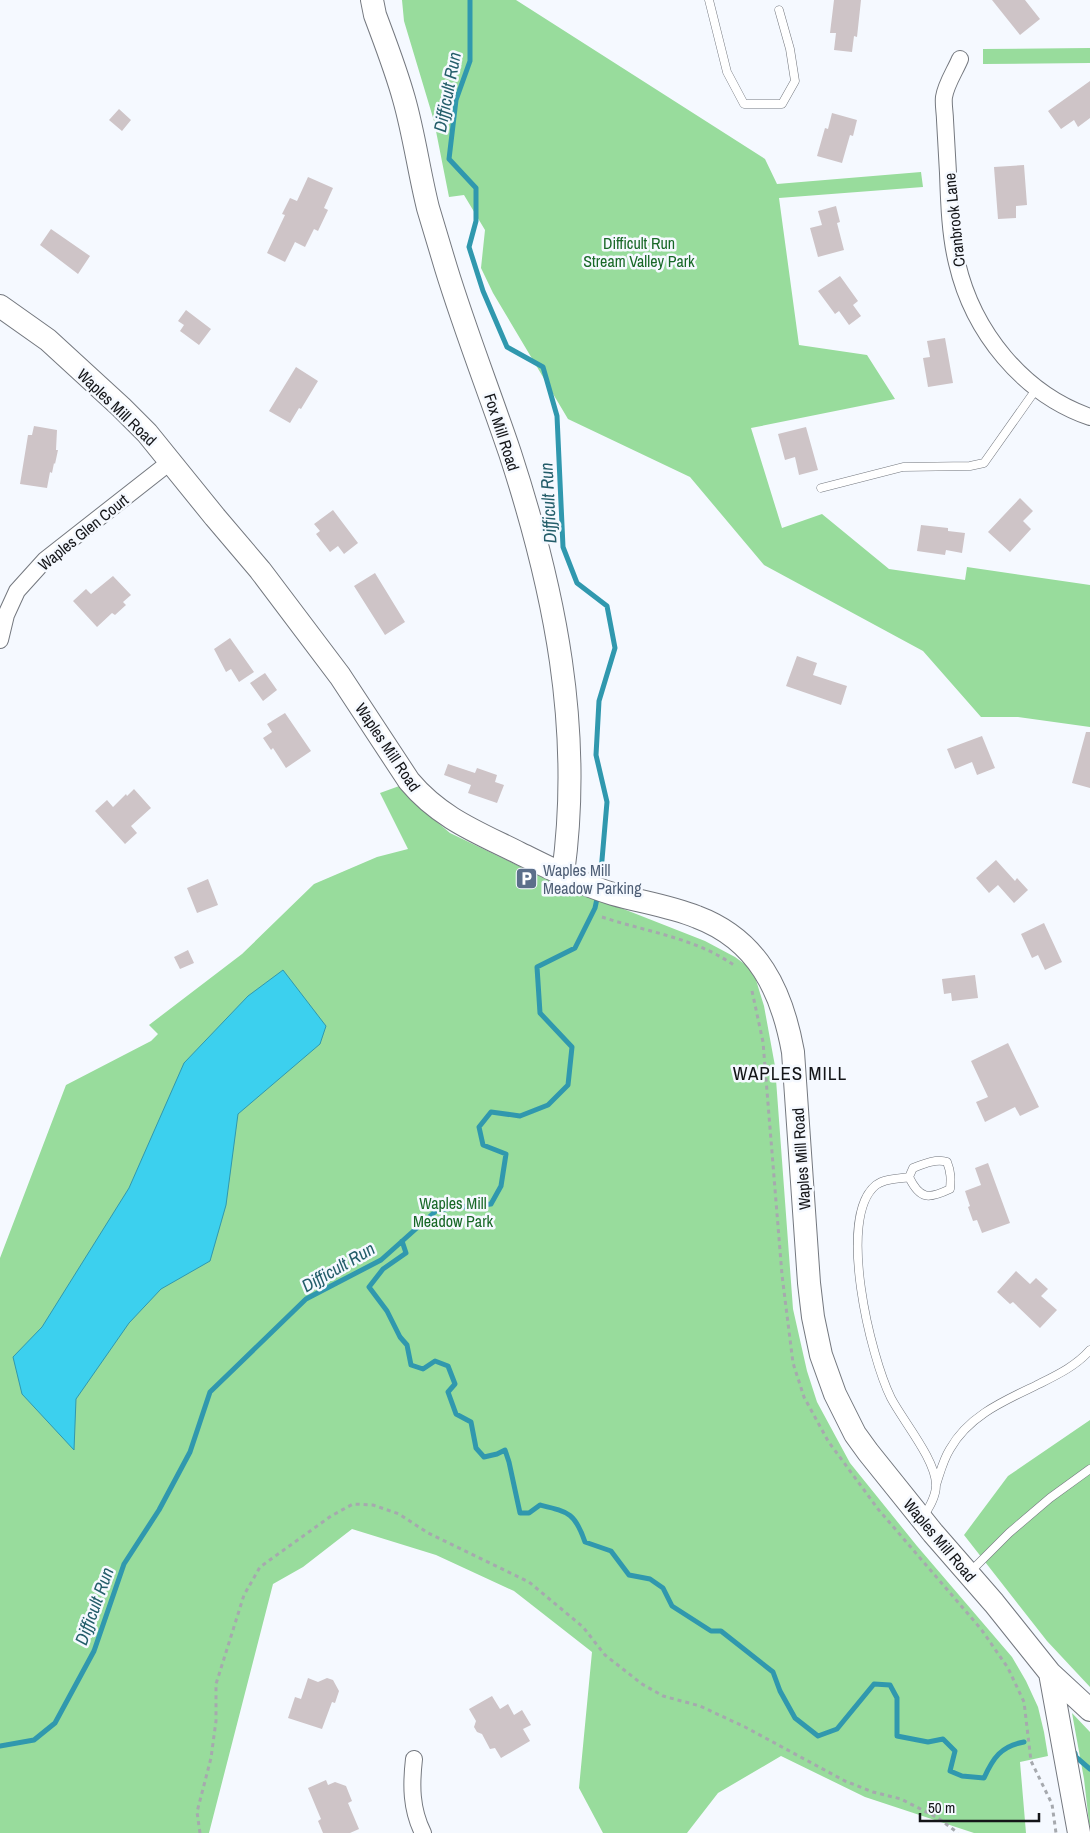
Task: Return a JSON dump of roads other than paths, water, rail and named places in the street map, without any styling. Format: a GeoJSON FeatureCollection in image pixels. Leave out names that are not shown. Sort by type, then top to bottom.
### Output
{"type":"FeatureCollection","features":[{"type":"Feature","properties":{"kind":"main road","name":"Fox Mill Road"},"geometry":{"type":"LineString","coordinates":[[372,0],[405,101],[428,207],[510,455],[535,538],[551,602],[562,667],[570,755],[570,820],[573,879]]}},
{"type":"Feature","properties":{"kind":"main road","name":"Waples Mill Road"},"geometry":{"type":"LineString","coordinates":[[0,306],[48,340],[147,433],[266,577],[340,676],[409,781],[436,809],[456,822],[573,879],[613,894],[695,916],[716,925],[744,945],[758,960],[772,982],[785,1014],[793,1052],[813,1317],[821,1355],[835,1394],[855,1434],[868,1452],[1050,1673],[1079,1833]]}},
{"type":"Feature","properties":{"kind":"main road"},"geometry":{"type":"LineString","coordinates":[[1050,1673],[1090,1710]]}},
{"type":"Feature","properties":{"kind":"street","name":"Cranbrook Lane"},"geometry":{"type":"LineString","coordinates":[[960,59],[944,98],[949,189],[956,263],[970,302],[984,329],[1004,357],[1020,374],[1048,398],[1090,417]]}},
{"type":"Feature","properties":{"kind":"street","name":"Waples Glen Court"},"geometry":{"type":"LineString","coordinates":[[0,640],[6,615],[17,591],[45,560],[170,462]]}},
{"type":"Feature","properties":{"kind":"street"},"geometry":{"type":"LineString","coordinates":[[414,1759],[411,1782],[413,1805],[423,1833]]}},
{"type":"Feature","properties":{"kind":"lane"},"geometry":{"type":"LineString","coordinates":[[709,0],[727,72],[744,104],[782,104],[794,81],[790,49],[779,10]]}},
{"type":"Feature","properties":{"kind":"lane"},"geometry":{"type":"LineString","coordinates":[[821,488],[903,467],[970,466],[984,463],[1036,388]]}},
{"type":"Feature","properties":{"kind":"lane"},"geometry":{"type":"LineString","coordinates":[[944,1160],[948,1162],[951,1178],[950,1189],[930,1197],[921,1194],[914,1187],[909,1177],[914,1168],[933,1161],[944,1160]]}},
{"type":"Feature","properties":{"kind":"lane"},"geometry":{"type":"LineString","coordinates":[[909,1177],[886,1180],[876,1185],[869,1194],[863,1207],[858,1257],[860,1279],[876,1360],[891,1398],[925,1454],[936,1485]]}},
{"type":"Feature","properties":{"kind":"lane"},"geometry":{"type":"LineString","coordinates":[[922,1518],[930,1506],[949,1449],[958,1436],[981,1415],[1004,1400],[1056,1376],[1080,1360],[1090,1350]]}},
{"type":"Feature","properties":{"kind":"lane"},"geometry":{"type":"LineString","coordinates":[[968,1573],[1009,1533],[1050,1498],[1090,1469]]}},
{"type":"Feature","properties":{"kind":"water"},"geometry":{"type":"Polygon","coordinates":[[[283,970],[326,1026],[320,1044],[238,1114],[226,1205],[210,1261],[161,1289],[129,1323],[76,1399],[74,1450],[22,1394],[13,1357],[42,1327],[129,1188],[184,1063],[248,996],[283,970]]]}},
{"type":"Feature","properties":{"kind":"waterway","name":"Difficult Run"},"geometry":{"type":"LineString","coordinates":[[470,0],[470,61],[456,100],[449,159],[476,188],[476,221],[469,247],[483,291],[507,347],[543,367],[557,416],[563,547],[577,583],[607,606],[615,648],[599,701],[596,755],[607,802],[600,883]]}},
{"type":"Feature","properties":{"kind":"waterway","name":"Difficult Run"},"geometry":{"type":"LineString","coordinates":[[0,1746],[34,1740],[55,1723],[94,1651],[124,1564],[159,1510],[190,1452],[210,1392],[306,1299],[381,1260],[437,1210],[491,1204],[501,1186],[506,1154],[483,1145],[479,1127],[491,1112],[520,1116],[548,1105],[568,1085],[572,1047],[540,1013],[537,967],[575,948],[595,908],[598,894]]}},
{"type":"Feature","properties":{"kind":"waterway"},"geometry":{"type":"LineString","coordinates":[[402,1241],[406,1253],[383,1269],[369,1287],[387,1311],[400,1337],[407,1345],[411,1365],[423,1369],[435,1361],[448,1366],[455,1384],[448,1392],[456,1414],[471,1422],[476,1448],[484,1457],[505,1450],[520,1513],[529,1513],[540,1505],[570,1515],[578,1525],[585,1542],[611,1551],[629,1575],[650,1579],[663,1588],[672,1606],[711,1631],[721,1631],[773,1672],[780,1691],[795,1718],[818,1736],[837,1729],[874,1684],[890,1685],[897,1698],[897,1736],[928,1742],[943,1739],[955,1751],[950,1771],[962,1776],[984,1778],[999,1754],[1009,1746],[1024,1742]]}},
{"type":"Feature","properties":{"kind":"waterway"},"geometry":{"type":"LineString","coordinates":[[1075,1753],[1076,1757],[1090,1769]]}},
{"type":"Feature","properties":{"kind":"place","name":"Waples Mill Meadow Parking"},"geometry":{"type":"Point","coordinates":[527,879]}},
{"type":"Feature","properties":{"kind":"district","name":"WAPLES MILL"},"geometry":{"type":"Point","coordinates":[790,1073]}},
{"type":"Feature","properties":{"kind":"park label","name":"Difficult Run Stream Valley Park"},"geometry":{"type":"Point","coordinates":[639,252]}},
{"type":"Feature","properties":{"kind":"park label","name":"Waples Mill Meadow Park"},"geometry":{"type":"Point","coordinates":[453,1212]}}]}
